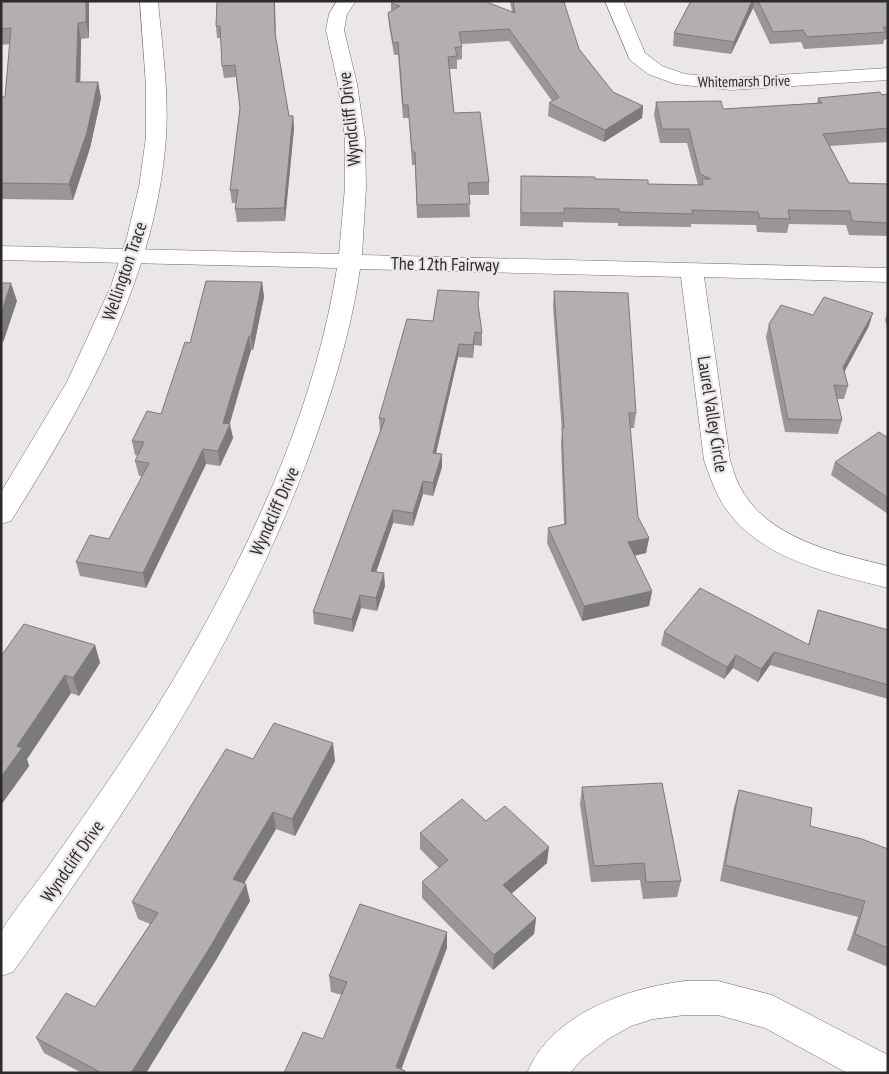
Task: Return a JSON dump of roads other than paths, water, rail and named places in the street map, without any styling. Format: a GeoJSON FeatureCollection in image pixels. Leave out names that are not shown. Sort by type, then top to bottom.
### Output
{"type":"FeatureCollection","features":[{"type":"Feature","properties":{"kind":"street","name":"Wellington Trace"},"geometry":{"type":"LineString","coordinates":[[1,514],[36,461],[78,385],[110,316],[132,256],[148,191],[156,139],[157,92],[149,1]]}},
{"type":"Feature","properties":{"kind":"street","name":"Wyndcliff Drive"},"geometry":{"type":"LineString","coordinates":[[1,960],[92,834],[155,737],[218,628],[266,531],[295,464],[338,327],[350,261],[356,200],[354,137],[348,87],[335,27],[340,12],[347,1]]}},
{"type":"Feature","properties":{"kind":"street","name":"Whitemarsh Drive"},"geometry":{"type":"LineString","coordinates":[[614,1],[637,56],[655,70],[682,80],[731,84],[888,74]]}},
{"type":"Feature","properties":{"kind":"street","name":"The 12th Fairway"},"geometry":{"type":"LineString","coordinates":[[1,253],[888,275]]}},
{"type":"Feature","properties":{"kind":"street","name":"Laurel Valley Circle"},"geometry":{"type":"LineString","coordinates":[[692,270],[717,460],[721,477],[729,494],[741,511],[758,526],[799,552],[824,561],[888,577]]}},
{"type":"Feature","properties":{"kind":"street"},"geometry":{"type":"LineString","coordinates":[[545,1073],[569,1046],[595,1026],[623,1012],[653,1002],[685,998],[718,998],[772,1012],[884,1073]]}}]}
